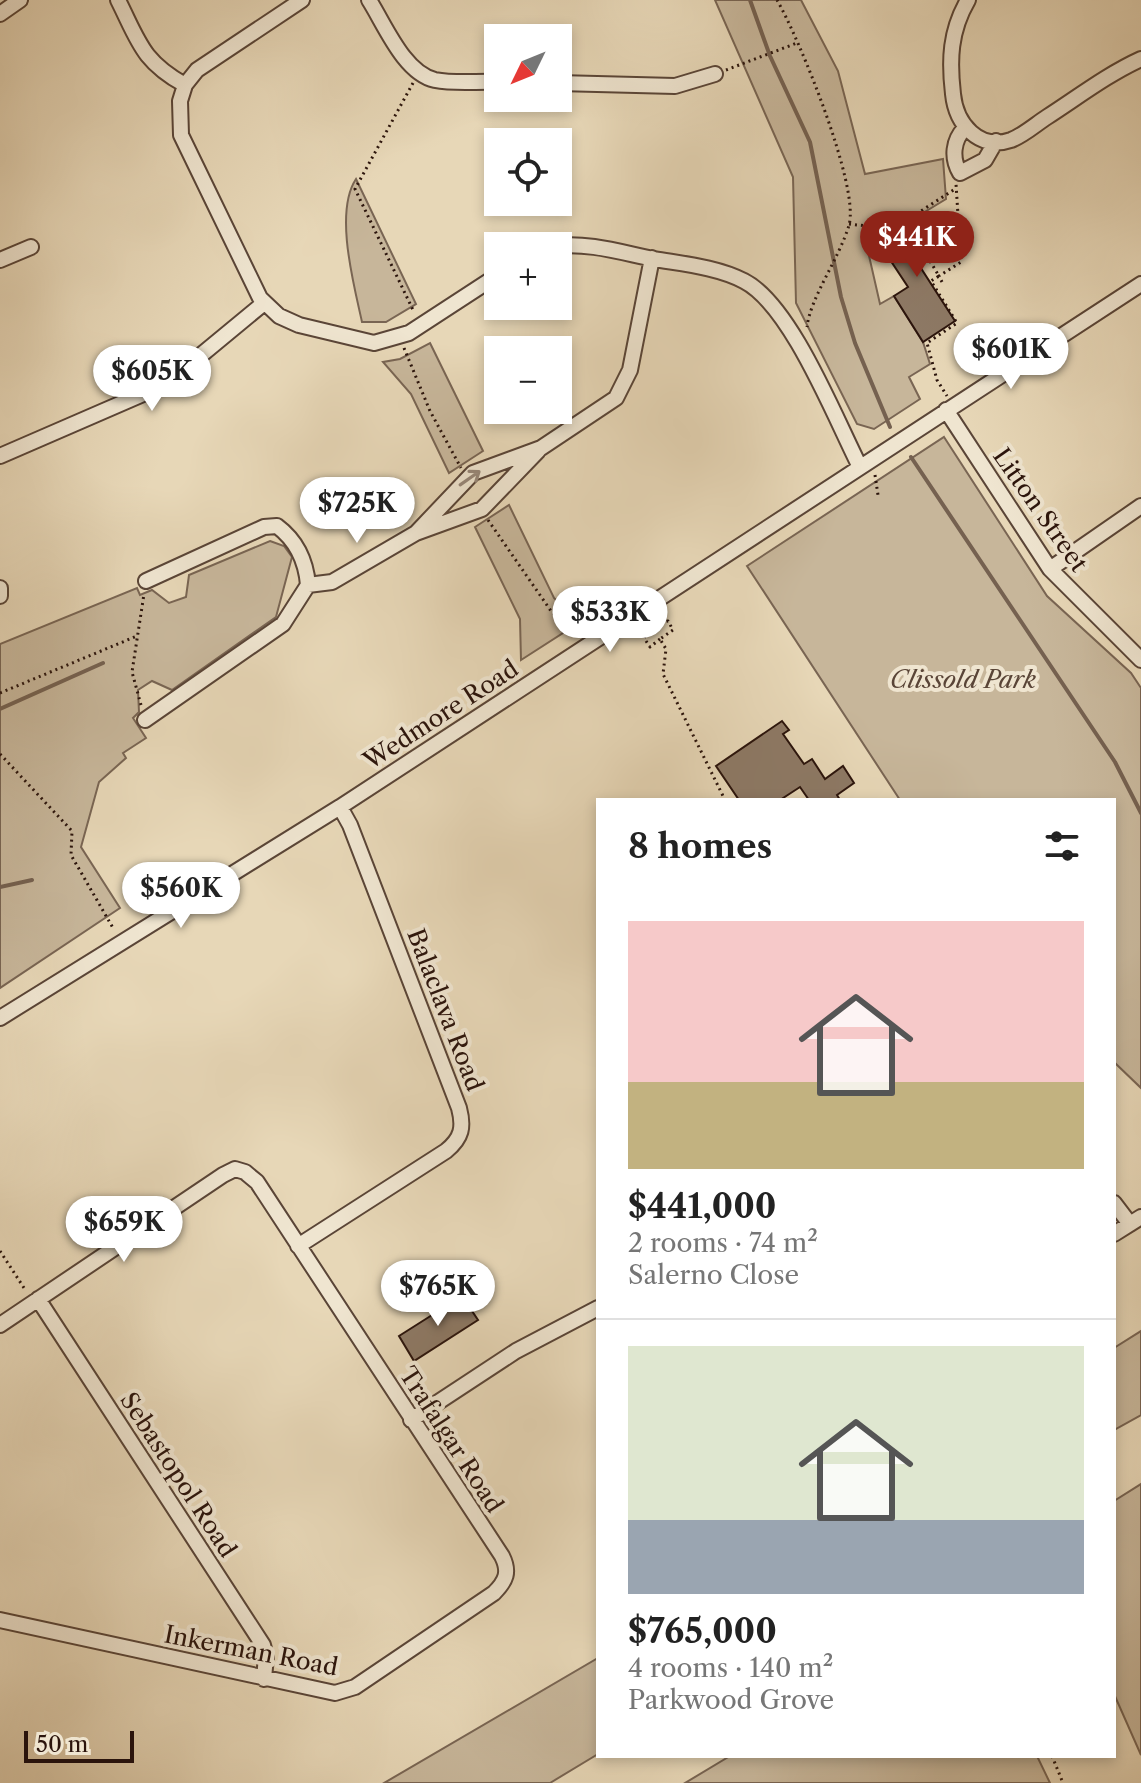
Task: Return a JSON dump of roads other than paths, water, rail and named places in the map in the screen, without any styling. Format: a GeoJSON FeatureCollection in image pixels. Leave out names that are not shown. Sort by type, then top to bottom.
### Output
{"type":"FeatureCollection","features":[{"type":"Feature","properties":{"kind":"street"},"geometry":{"type":"LineString","coordinates":[[0,14],[20,0]]}},
{"type":"Feature","properties":{"kind":"street"},"geometry":{"type":"LineString","coordinates":[[118,0],[147,58],[157,69],[185,85]]}},
{"type":"Feature","properties":{"kind":"street"},"geometry":{"type":"LineString","coordinates":[[302,0],[213,57],[185,85],[178,111],[181,135],[253,286],[264,303],[279,316],[299,325],[359,342],[374,343],[399,338],[484,284]]}},
{"type":"Feature","properties":{"kind":"street"},"geometry":{"type":"LineString","coordinates":[[369,0],[407,60],[419,72],[441,80],[484,82]]}},
{"type":"Feature","properties":{"kind":"street"},"geometry":{"type":"LineString","coordinates":[[968,0],[956,24],[951,55],[953,97],[965,128],[979,138],[996,141],[1013,139],[1141,59]]}},
{"type":"Feature","properties":{"kind":"street"},"geometry":{"type":"LineString","coordinates":[[572,83],[675,86],[715,74]]}},
{"type":"Feature","properties":{"kind":"street"},"geometry":{"type":"LineString","coordinates":[[965,128],[955,143],[957,170],[960,173],[987,158],[996,141]]}},
{"type":"Feature","properties":{"kind":"street"},"geometry":{"type":"LineString","coordinates":[[572,246],[652,258],[725,273],[744,281],[769,300],[799,347],[864,464]]}},
{"type":"Feature","properties":{"kind":"street"},"geometry":{"type":"LineString","coordinates":[[0,260],[31,247]]}},
{"type":"Feature","properties":{"kind":"street"},"geometry":{"type":"LineString","coordinates":[[416,533],[466,478],[541,448],[606,405],[624,386],[630,370],[652,258]]}},
{"type":"Feature","properties":{"kind":"street","name":"Wedmore Road"},"geometry":{"type":"LineString","coordinates":[[0,1018],[340,807],[864,464],[947,404],[1141,284]]}},
{"type":"Feature","properties":{"kind":"street"},"geometry":{"type":"LineString","coordinates":[[0,456],[166,384],[264,303]]}},
{"type":"Feature","properties":{"kind":"street","name":"Litton Street"},"geometry":{"type":"LineString","coordinates":[[947,404],[1050,569],[1141,660]]}},
{"type":"Feature","properties":{"kind":"street"},"geometry":{"type":"LineString","coordinates":[[308,585],[332,582],[416,533],[489,504],[541,448]]}},
{"type":"Feature","properties":{"kind":"street"},"geometry":{"type":"LineString","coordinates":[[1050,569],[1141,506]]}},
{"type":"Feature","properties":{"kind":"street"},"geometry":{"type":"LineString","coordinates":[[145,720],[283,624],[308,585],[306,563],[288,534],[277,526],[264,527],[146,581]]}},
{"type":"Feature","properties":{"kind":"street"},"geometry":{"type":"LineString","coordinates":[[0,588],[0,596]]}},
{"type":"Feature","properties":{"kind":"street","name":"Balaclava Road"},"geometry":{"type":"LineString","coordinates":[[298,1246],[446,1151],[458,1140],[462,1130],[459,1108],[350,825],[340,807]]}},
{"type":"Feature","properties":{"kind":"street","name":"Trafalgar Road"},"geometry":{"type":"LineString","coordinates":[[36,1300],[230,1171],[245,1172],[257,1182],[502,1556],[507,1567],[506,1576]]}},
{"type":"Feature","properties":{"kind":"street"},"geometry":{"type":"LineString","coordinates":[[1116,1205],[1135,1220],[1116,1233]]}},
{"type":"Feature","properties":{"kind":"street"},"geometry":{"type":"LineString","coordinates":[[0,1325],[36,1300]]}},
{"type":"Feature","properties":{"kind":"street","name":"Sebastopol Road"},"geometry":{"type":"LineString","coordinates":[[36,1300],[263,1645],[266,1656],[264,1679]]}},
{"type":"Feature","properties":{"kind":"street"},"geometry":{"type":"LineString","coordinates":[[411,1420],[516,1351],[596,1309]]}},
{"type":"Feature","properties":{"kind":"street","name":"Inkerman Road"},"geometry":{"type":"LineString","coordinates":[[0,1620],[321,1691],[345,1692],[494,1593],[506,1576]]}},
{"type":"Feature","properties":{"kind":"waterway"},"geometry":{"type":"LineString","coordinates":[[750,0],[770,56],[810,142],[841,297],[855,343],[890,427]]}},
{"type":"Feature","properties":{"kind":"waterway"},"geometry":{"type":"LineString","coordinates":[[911,457],[1115,762],[1141,813]]}},
{"type":"Feature","properties":{"kind":"waterway"},"geometry":{"type":"LineString","coordinates":[[0,709],[103,663]]}},
{"type":"Feature","properties":{"kind":"waterway"},"geometry":{"type":"LineString","coordinates":[[0,887],[32,880]]}},
{"type":"Feature","properties":{"kind":"park label","name":"Clissold Park"},"geometry":{"type":"Point","coordinates":[963,680]}}]}
